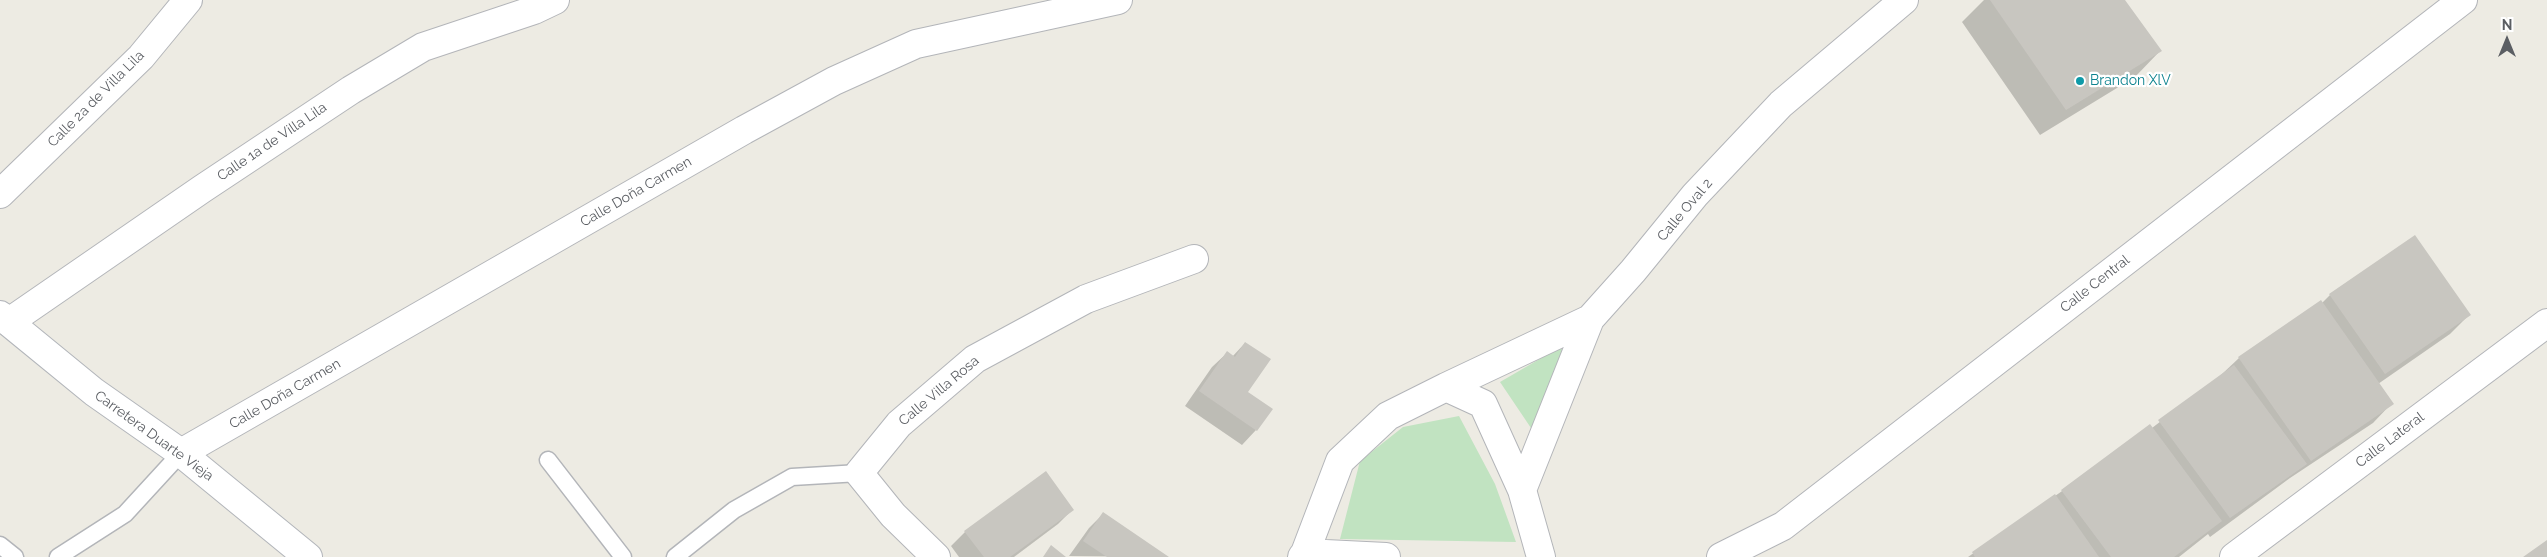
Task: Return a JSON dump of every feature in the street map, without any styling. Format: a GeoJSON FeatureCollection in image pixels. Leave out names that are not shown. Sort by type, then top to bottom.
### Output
{"type":"FeatureCollection","features":[{"type":"Feature","properties":{"kind":"street","name":"Calle 2a de Villa Lila"},"geometry":{"type":"LineString","coordinates":[[0,194],[141,57],[188,0]]}},
{"type":"Feature","properties":{"kind":"street","name":"Calle 1a de Villa Lila"},"geometry":{"type":"LineString","coordinates":[[4,319],[351,90],[415,52],[555,0]]}},
{"type":"Feature","properties":{"kind":"street","name":"Calle Doña Carmen"},"geometry":{"type":"LineString","coordinates":[[182,453],[744,130],[834,81],[916,44],[1118,0]]}},
{"type":"Feature","properties":{"kind":"street","name":"Calle Oval 2"},"geometry":{"type":"LineString","coordinates":[[1304,555],[1340,461],[1388,416],[1590,319],[1634,271],[1695,195],[1781,104],[1904,0]]}},
{"type":"Feature","properties":{"kind":"street","name":"Calle Central"},"geometry":{"type":"LineString","coordinates":[[1720,557],[1783,526],[2463,0]]}},
{"type":"Feature","properties":{"kind":"street","name":"Calle Villa Rosa"},"geometry":{"type":"LineString","coordinates":[[859,473],[899,424],[975,359],[1086,299],[1194,259]]}},
{"type":"Feature","properties":{"kind":"street","name":"Carretera Duarte Vieja"},"geometry":{"type":"LineString","coordinates":[[4,319],[94,392],[182,453],[308,557]]}},
{"type":"Feature","properties":{"kind":"street"},"geometry":{"type":"LineString","coordinates":[[1522,490],[1590,319]]}},
{"type":"Feature","properties":{"kind":"street","name":"Calle Lateral"},"geometry":{"type":"LineString","coordinates":[[2234,557],[2547,323]]}},
{"type":"Feature","properties":{"kind":"street"},"geometry":{"type":"LineString","coordinates":[[1446,387],[1484,404],[1522,490],[1542,557]]}},
{"type":"Feature","properties":{"kind":"street"},"geometry":{"type":"LineString","coordinates":[[859,473],[893,516],[936,557]]}},
{"type":"Feature","properties":{"kind":"street"},"geometry":{"type":"LineString","coordinates":[[1304,555],[1386,557]]}},
{"type":"Feature","properties":{"kind":"lane"},"geometry":{"type":"LineString","coordinates":[[58,557],[125,514],[182,453]]}},
{"type":"Feature","properties":{"kind":"lane"},"geometry":{"type":"LineString","coordinates":[[548,460],[623,557]]}},
{"type":"Feature","properties":{"kind":"lane"},"geometry":{"type":"LineString","coordinates":[[675,557],[734,510],[792,477],[859,473]]}},
{"type":"Feature","properties":{"kind":"lane"},"geometry":{"type":"LineString","coordinates":[[0,545],[15,557]]}},
{"type":"Feature","properties":{"kind":"green space"},"geometry":{"type":"Polygon","coordinates":[[[1576,338],[1531,428],[1500,382],[1576,338]]]}},
{"type":"Feature","properties":{"kind":"green space"},"geometry":{"type":"Polygon","coordinates":[[[1459,416],[1495,484],[1516,542],[1340,539],[1360,461],[1403,427],[1459,416]]]}},
{"type":"Feature","properties":{"kind":"building","name":"Brandon XlV"},"geometry":{"type":"Polygon","coordinates":[[[1990,0],[2125,0],[2162,51],[2066,110],[1990,0]]]}},
{"type":"Feature","properties":{"kind":"building"},"geometry":{"type":"Polygon","coordinates":[[[2415,235],[2471,315],[2385,374],[2329,294],[2415,235]]]}},
{"type":"Feature","properties":{"kind":"building"},"geometry":{"type":"Polygon","coordinates":[[[2321,300],[2394,404],[2311,461],[2238,357],[2321,300]]]}},
{"type":"Feature","properties":{"kind":"building"},"geometry":{"type":"Polygon","coordinates":[[[1245,342],[1271,359],[1248,392],[1273,409],[1257,431],[1199,391],[1227,351],[1235,357],[1245,342]]]}},
{"type":"Feature","properties":{"kind":"building"},"geometry":{"type":"Polygon","coordinates":[[[2234,365],[2307,464],[2230,518],[2158,420],[2234,365]]]}},
{"type":"Feature","properties":{"kind":"building"},"geometry":{"type":"Polygon","coordinates":[[[2150,424],[2222,521],[2174,557],[2111,557],[2061,490],[2150,424]]]}},
{"type":"Feature","properties":{"kind":"building"},"geometry":{"type":"Polygon","coordinates":[[[1046,471],[1074,510],[1010,557],[984,557],[964,531],[1046,471]]]}},
{"type":"Feature","properties":{"kind":"building"},"geometry":{"type":"Polygon","coordinates":[[[2055,494],[2099,557],[1975,557],[1972,552],[2055,494]]]}},
{"type":"Feature","properties":{"kind":"building"},"geometry":{"type":"Polygon","coordinates":[[[1103,512],[1169,557],[1107,557],[1083,541],[1103,512]]]}},
{"type":"Feature","properties":{"kind":"building"},"geometry":{"type":"Polygon","coordinates":[[[2547,540],[2547,557],[2523,557],[2547,540]]]}},
{"type":"Feature","properties":{"kind":"building"},"geometry":{"type":"Polygon","coordinates":[[[1051,545],[1066,557],[1043,557],[1051,545]]]}},
{"type":"Feature","properties":{"kind":"place","name":"Brandon XlV"},"geometry":{"type":"Point","coordinates":[2080,81]}}]}
